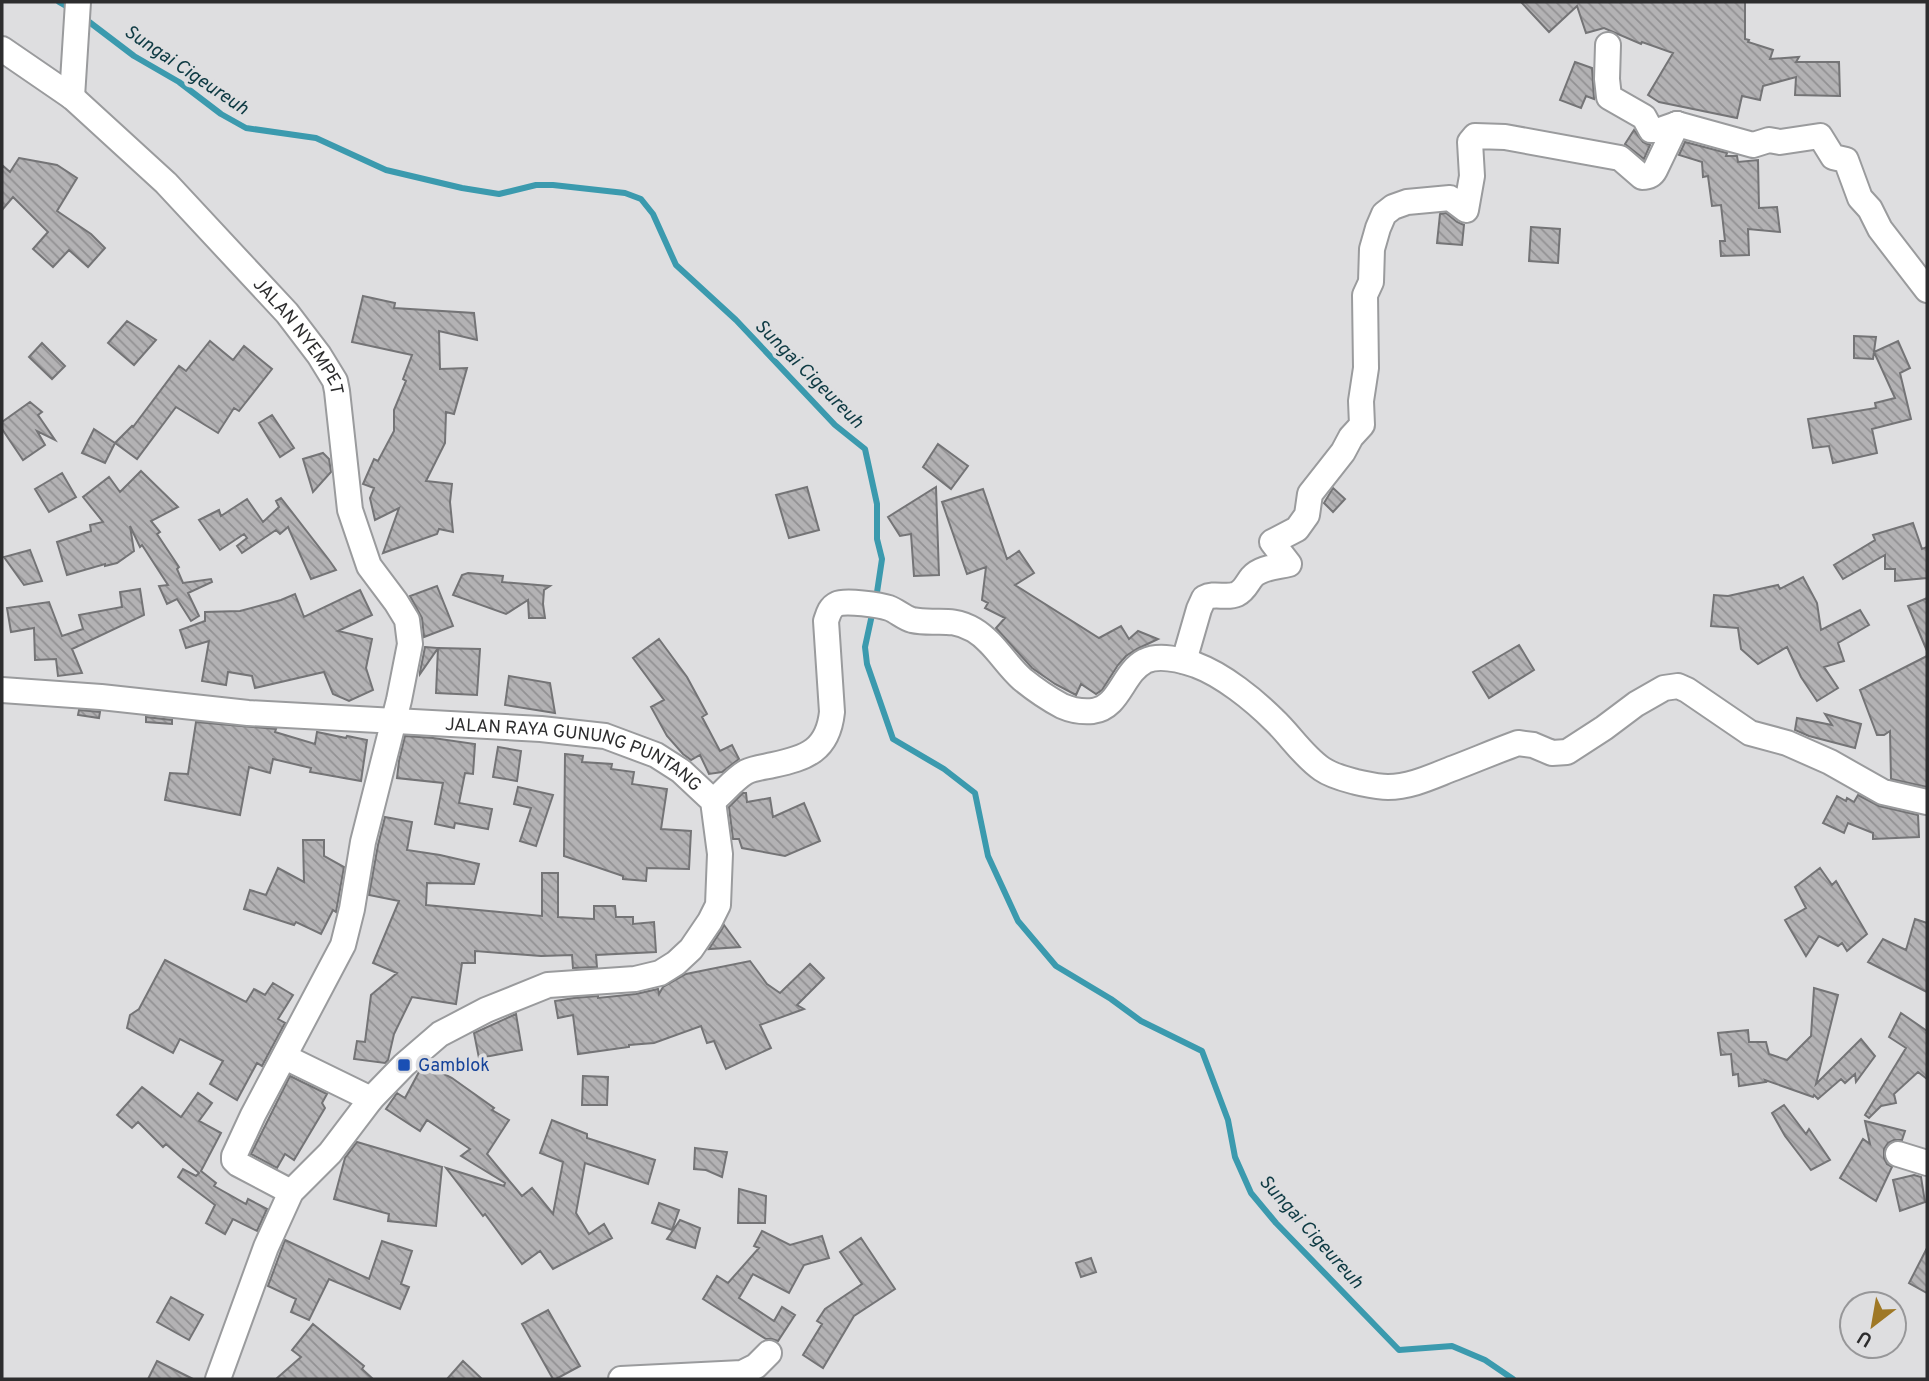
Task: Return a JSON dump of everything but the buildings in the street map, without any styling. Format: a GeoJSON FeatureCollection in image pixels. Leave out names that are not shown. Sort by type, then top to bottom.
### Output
{"type":"FeatureCollection","features":[{"type":"Feature","properties":{"kind":"street"},"geometry":{"type":"LineString","coordinates":[[72,97],[78,2]]}},
{"type":"Feature","properties":{"kind":"street"},"geometry":{"type":"LineString","coordinates":[[1608,45],[1609,97],[1644,117],[1651,130],[1677,124],[1753,145],[1769,140],[1780,142],[1820,136],[1833,157],[1846,160],[1860,198],[1927,290]]}},
{"type":"Feature","properties":{"kind":"street","name":"JALAN NYEMPET"},"geometry":{"type":"LineString","coordinates":[[2,50],[72,97],[166,183],[287,313],[319,355],[335,381],[350,510],[369,566],[407,620],[410,644],[394,722],[363,842],[352,909],[342,945],[234,1156],[238,1164],[291,1192]]}},
{"type":"Feature","properties":{"kind":"street"},"geometry":{"type":"LineString","coordinates":[[1184,661],[1204,598],[1213,595],[1235,595],[1245,588],[1259,571],[1289,564],[1272,542],[1297,529],[1307,515],[1310,495],[1362,425],[1361,401],[1366,368],[1365,295],[1371,282],[1372,249],[1384,214],[1407,202],[1450,198],[1466,210],[1472,176],[1470,142],[1475,136],[1505,137],[1620,158],[1642,177],[1646,177],[1655,170],[1677,124]]}},
{"type":"Feature","properties":{"kind":"street"},"geometry":{"type":"LineString","coordinates":[[713,802],[746,772],[795,761],[818,747],[826,736],[831,725],[832,712],[826,621],[828,613],[838,602],[894,610],[910,620],[951,621],[973,630],[984,637],[1022,679],[1076,711],[1100,709],[1109,704],[1136,667],[1146,660],[1161,658],[1184,661],[1204,668],[1237,689],[1267,713],[1312,761],[1325,771],[1365,784],[1388,787],[1418,782],[1518,743],[1533,745],[1552,753],[1567,752],[1636,704],[1664,688],[1678,686],[1750,733],[1787,743],[1830,762],[1883,792],[1927,802]]}},
{"type":"Feature","properties":{"kind":"street","name":"JALAN RAYA GUNUNG PUNTANG"},"geometry":{"type":"LineString","coordinates":[[2,690],[100,697],[248,713],[541,729],[605,736],[656,755],[681,771],[713,802],[720,854],[718,905],[691,949],[660,973],[635,979],[548,985],[486,1010],[440,1034],[404,1065],[371,1099],[330,1153],[291,1192],[266,1247],[218,1379]]}},
{"type":"Feature","properties":{"kind":"street"},"geometry":{"type":"LineString","coordinates":[[285,1057],[371,1099]]}},
{"type":"Feature","properties":{"kind":"street"},"geometry":{"type":"LineString","coordinates":[[1898,1154],[1927,1163]]}},
{"type":"Feature","properties":{"kind":"street"},"geometry":{"type":"LineString","coordinates":[[621,1379],[742,1373],[756,1366],[769,1353]]}},
{"type":"Feature","properties":{"kind":"waterway","name":"Sungai Cigeureuh"},"geometry":{"type":"LineString","coordinates":[[59,2],[73,10]]}},
{"type":"Feature","properties":{"kind":"waterway","name":"Sungai Cigeureuh"},"geometry":{"type":"LineString","coordinates":[[84,18],[134,56],[179,82],[221,114],[246,128],[316,138],[386,170],[462,188],[499,194],[536,185],[553,185],[625,193],[641,199],[653,214],[676,265],[736,320],[835,425],[865,449],[877,504],[877,539],[882,559],[876,599]]}},
{"type":"Feature","properties":{"kind":"waterway","name":"Sungai Cigeureuh"},"geometry":{"type":"LineString","coordinates":[[873,610],[865,647],[867,664],[893,739],[944,769],[975,793],[988,856],[1018,921],[1056,966],[1111,999],[1141,1021],[1202,1051],[1228,1120],[1235,1157],[1251,1193],[1276,1223],[1399,1350],[1452,1346],[1485,1360],[1513,1379]]}},
{"type":"Feature","properties":{"kind":"place","name":"Gamblok"},"geometry":{"type":"Point","coordinates":[404,1065]}}]}
